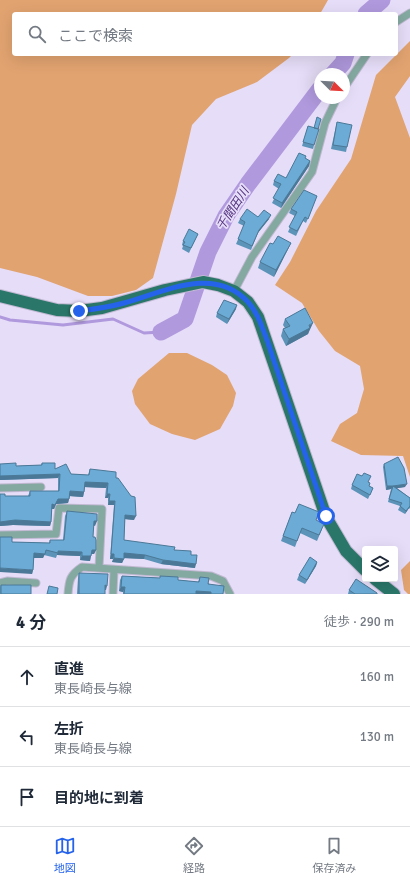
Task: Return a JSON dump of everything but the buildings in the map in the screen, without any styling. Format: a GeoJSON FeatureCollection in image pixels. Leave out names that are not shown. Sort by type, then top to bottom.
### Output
{"type":"FeatureCollection","features":[{"type":"Feature","properties":{"kind":"main road"},"geometry":{"type":"LineString","coordinates":[[0,296],[57,310],[79,311],[102,308],[165,290],[203,282],[218,285],[234,291],[248,302],[258,317],[326,516],[346,551],[362,567]]}},
{"type":"Feature","properties":{"kind":"main road"},"geometry":{"type":"LineString","coordinates":[[379,582],[394,594]]}},
{"type":"Feature","properties":{"kind":"street"},"geometry":{"type":"LineString","coordinates":[[398,21],[410,13]]}},
{"type":"Feature","properties":{"kind":"street"},"geometry":{"type":"LineString","coordinates":[[350,79],[366,56]]}},
{"type":"Feature","properties":{"kind":"street"},"geometry":{"type":"LineString","coordinates":[[234,291],[252,257],[312,172],[325,123],[334,104]]}},
{"type":"Feature","properties":{"kind":"street"},"geometry":{"type":"LineString","coordinates":[[0,488],[41,487]]}},
{"type":"Feature","properties":{"kind":"street"},"geometry":{"type":"LineString","coordinates":[[0,535],[56,534],[58,508],[102,509],[99,568]]}},
{"type":"Feature","properties":{"kind":"street"},"geometry":{"type":"LineString","coordinates":[[68,594],[68,584],[73,573],[82,567],[211,576],[223,581],[230,594]]}},
{"type":"Feature","properties":{"kind":"street"},"geometry":{"type":"LineString","coordinates":[[113,594],[114,570]]}},
{"type":"Feature","properties":{"kind":"street"},"geometry":{"type":"LineString","coordinates":[[0,583],[7,581],[36,583]]}},
{"type":"Feature","properties":{"kind":"shaded area"},"geometry":{"type":"Polygon","coordinates":[[[0,0],[328,0],[321,12],[12,12],[12,56],[291,56],[257,82],[216,99],[192,125],[176,194],[153,278],[136,290],[112,296],[88,296],[37,277],[0,268],[0,0]]]}},
{"type":"Feature","properties":{"kind":"shaded area"},"geometry":{"type":"Polygon","coordinates":[[[410,41],[410,76],[395,97],[410,138],[410,477],[403,456],[361,455],[331,441],[340,424],[357,413],[364,389],[360,366],[335,351],[319,331],[302,303],[275,285],[290,262],[316,211],[351,159],[376,75],[395,56],[398,56],[398,53],[410,41]]]}},
{"type":"Feature","properties":{"kind":"shaded area"},"geometry":{"type":"Polygon","coordinates":[[[169,353],[187,353],[212,365],[227,375],[236,393],[233,406],[220,429],[195,440],[172,434],[150,424],[135,404],[132,391],[138,379],[169,353]]]}},
{"type":"Feature","properties":{"kind":"shaded area"},"geometry":{"type":"Polygon","coordinates":[[[410,561],[410,594],[408,594],[404,590],[401,570],[410,561]]]}},
{"type":"Feature","properties":{"kind":"waterway","name":"千間田川"},"geometry":{"type":"LineString","coordinates":[[368,12],[382,0]]}},
{"type":"Feature","properties":{"kind":"waterway","name":"千間田川"},"geometry":{"type":"LineString","coordinates":[[338,68],[343,63],[345,56]]}},
{"type":"Feature","properties":{"kind":"waterway","name":"千間田川"},"geometry":{"type":"LineString","coordinates":[[161,332],[185,319],[208,252],[226,216],[248,184],[314,97]]}},
{"type":"Feature","properties":{"kind":"waterway"},"geometry":{"type":"LineString","coordinates":[[0,317],[10,320],[63,325],[113,319],[144,333],[161,332]]}},
{"type":"Feature","properties":{"kind":"route"},"geometry":{"type":"LineString","coordinates":[[79,311],[125,303],[165,290],[203,282],[218,285],[234,291],[248,302],[258,317],[267,340],[326,516]]}}]}
